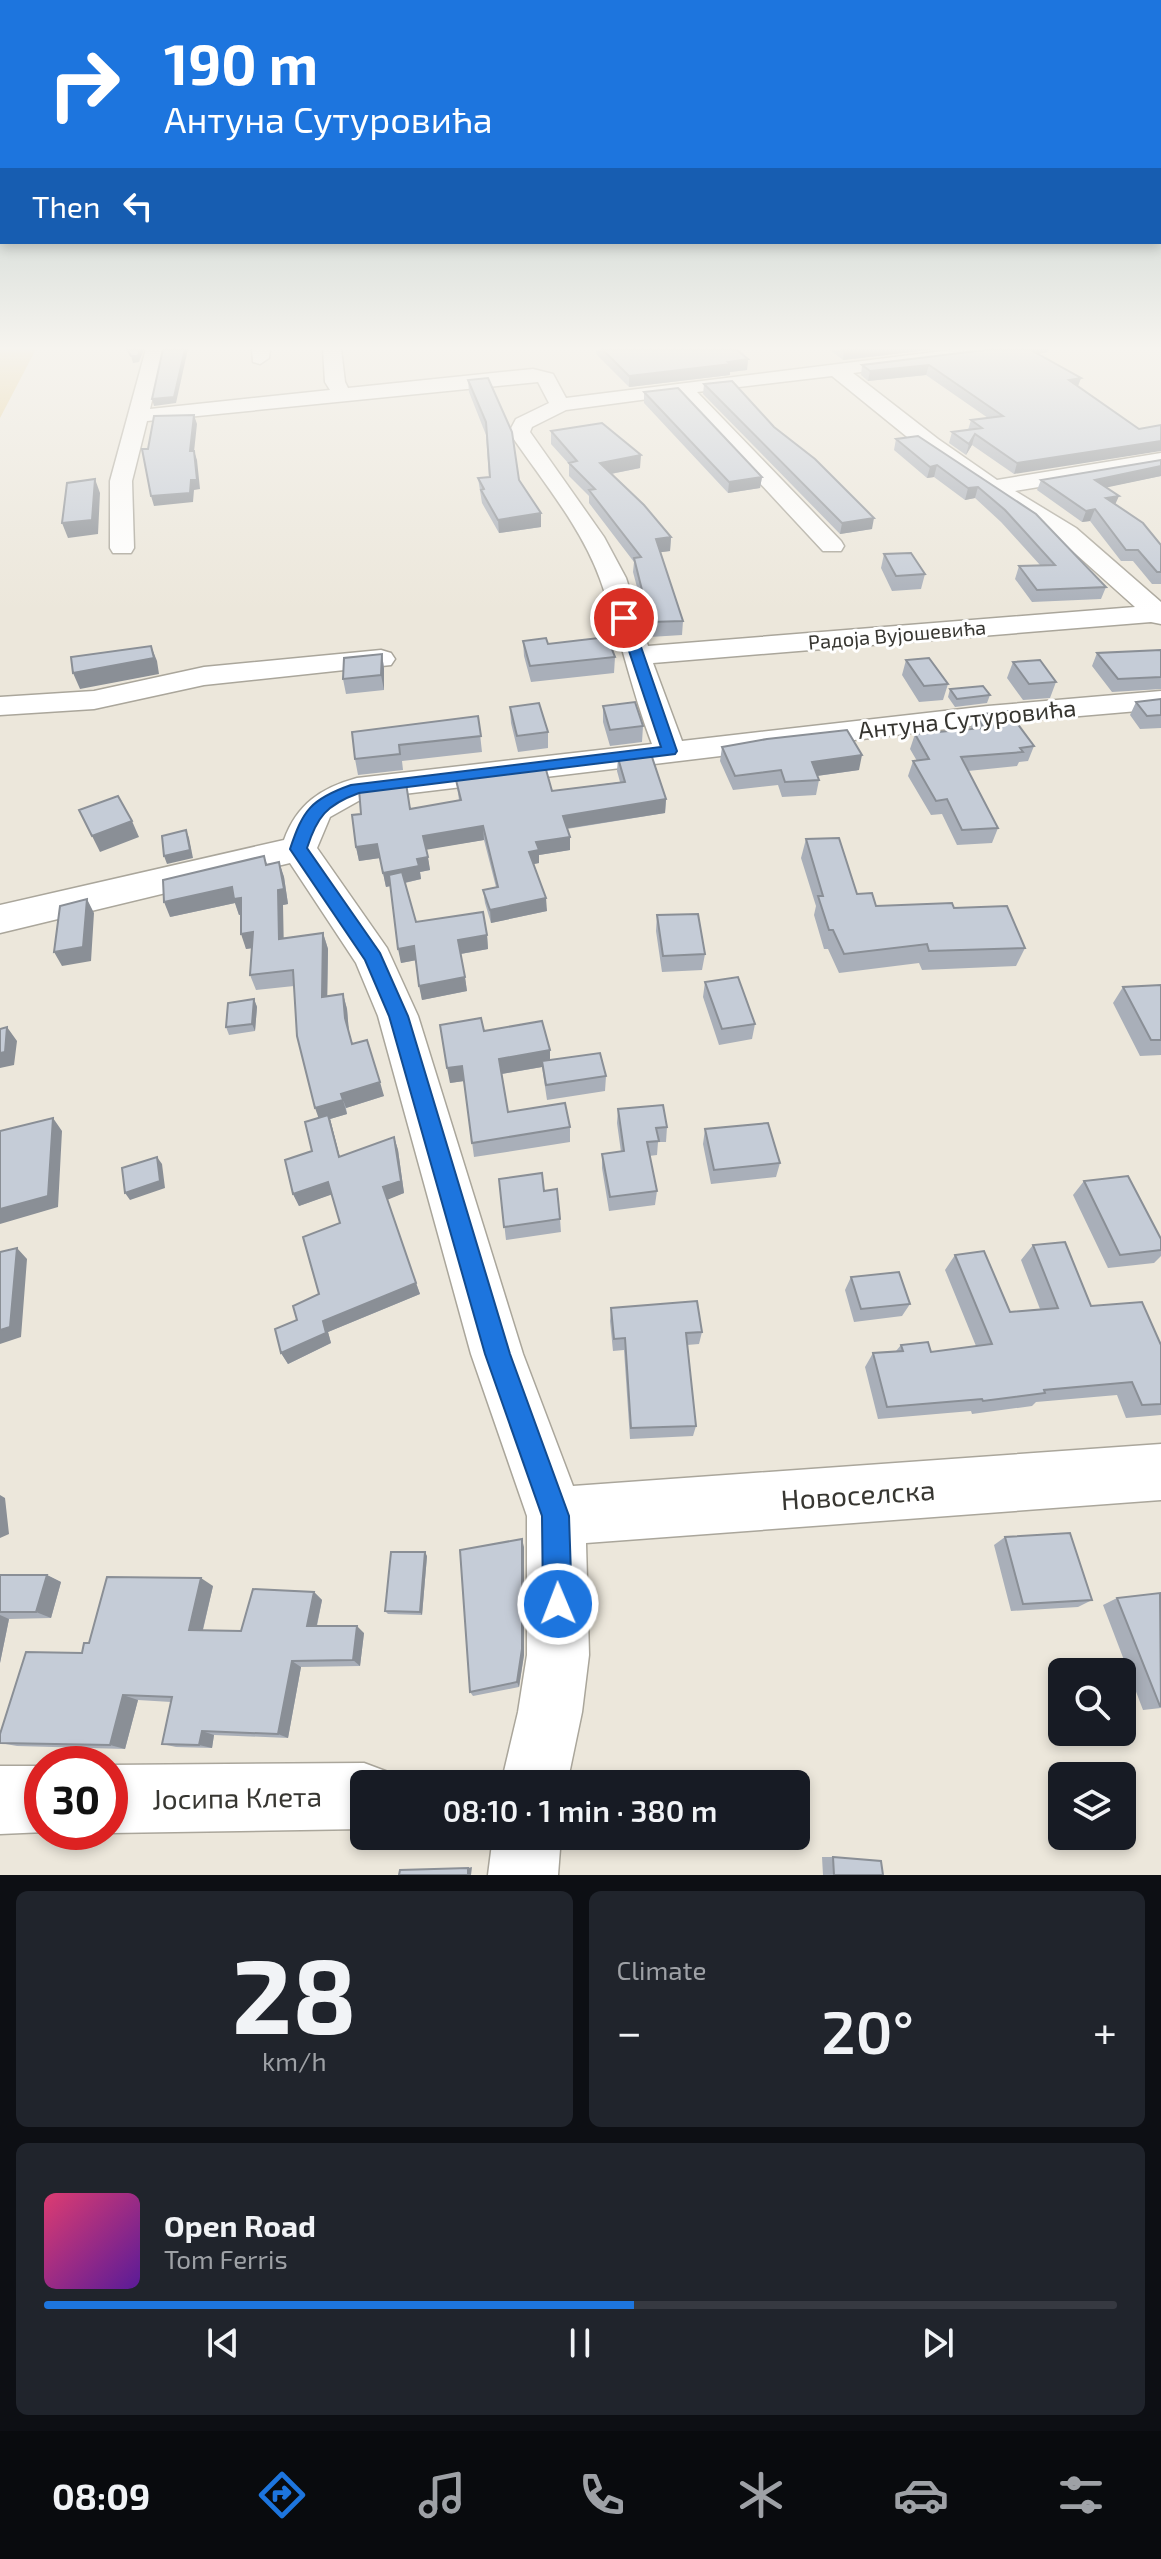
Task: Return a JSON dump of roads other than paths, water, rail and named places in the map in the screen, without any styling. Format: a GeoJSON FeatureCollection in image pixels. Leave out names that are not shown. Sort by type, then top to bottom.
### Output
{"type":"FeatureCollection","features":[{"type":"Feature","properties":{"kind":"street"},"geometry":{"type":"LineString","coordinates":[[122,548],[121,481],[133,436]]}},
{"type":"Feature","properties":{"kind":"street"},"geometry":{"type":"LineString","coordinates":[[522,436],[592,537],[613,578],[636,656],[670,751]]}},
{"type":"Feature","properties":{"kind":"street"},"geometry":{"type":"LineString","coordinates":[[728,436],[832,546]]}},
{"type":"Feature","properties":{"kind":"street"},"geometry":{"type":"LineString","coordinates":[[921,436],[993,488],[1067,533],[1160,615]]}},
{"type":"Feature","properties":{"kind":"street"},"geometry":{"type":"LineString","coordinates":[[993,488],[1161,460]]}},
{"type":"Feature","properties":{"kind":"street","name":"Радоја Вујошевића"},"geometry":{"type":"LineString","coordinates":[[636,656],[1160,615]]}},
{"type":"Feature","properties":{"kind":"street"},"geometry":{"type":"LineString","coordinates":[[0,706],[94,700],[204,676],[381,659]]}},
{"type":"Feature","properties":{"kind":"street","name":"Антуна Сутуровића"},"geometry":{"type":"LineString","coordinates":[[299,849],[309,817],[335,796],[357,789],[988,715],[1161,700]]}},
{"type":"Feature","properties":{"kind":"street"},"geometry":{"type":"LineString","coordinates":[[0,919],[299,849],[373,958],[398,1016],[497,1354],[556,1516],[558,1655],[537,1770]]}},
{"type":"Feature","properties":{"kind":"street","name":"Новоселска"},"geometry":{"type":"LineString","coordinates":[[556,1516],[1161,1472]]}},
{"type":"Feature","properties":{"kind":"street","name":"Јосипа Клета"},"geometry":{"type":"LineString","coordinates":[[128,1799],[350,1796]]}},
{"type":"Feature","properties":{"kind":"street"},"geometry":{"type":"LineString","coordinates":[[0,1800],[24,1800]]}},
{"type":"Feature","properties":{"kind":"street"},"geometry":{"type":"LineString","coordinates":[[523,1875],[526,1850]]}}]}
